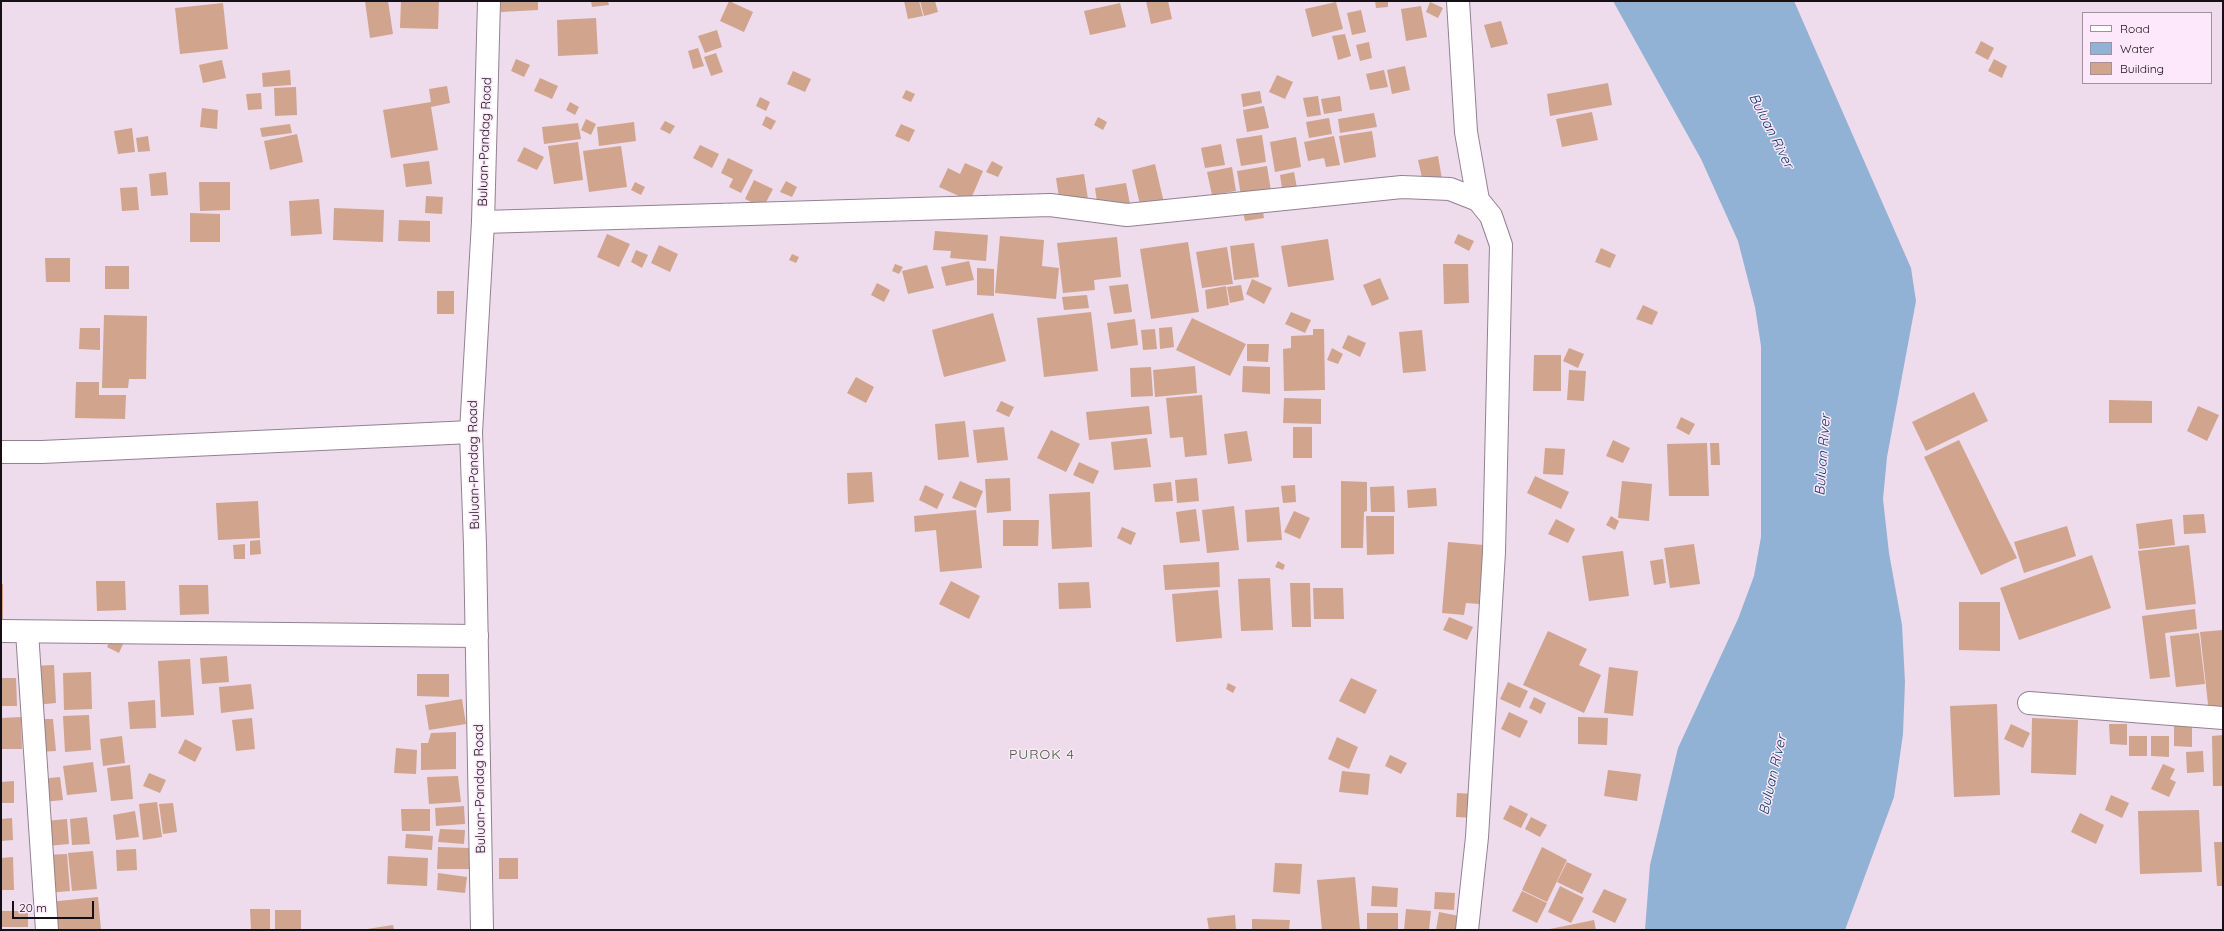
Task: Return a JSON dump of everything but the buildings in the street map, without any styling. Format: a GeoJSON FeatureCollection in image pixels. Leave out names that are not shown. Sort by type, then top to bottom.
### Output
{"type":"FeatureCollection","features":[{"type":"Feature","properties":{"kind":"street","name":"Buluan-Pandag Road"},"geometry":{"type":"LineString","coordinates":[[482,930],[477,636],[471,432],[483,222],[489,1]]}},
{"type":"Feature","properties":{"kind":"street"},"geometry":{"type":"LineString","coordinates":[[1458,1],[1466,132],[1478,200],[1491,216],[1501,245],[1494,552],[1477,837],[1468,930]]}},
{"type":"Feature","properties":{"kind":"street"},"geometry":{"type":"LineString","coordinates":[[483,222],[1050,205],[1127,215],[1402,186],[1450,190],[1478,200]]}},
{"type":"Feature","properties":{"kind":"street"},"geometry":{"type":"LineString","coordinates":[[1,452],[42,452],[471,432]]}},
{"type":"Feature","properties":{"kind":"street"},"geometry":{"type":"LineString","coordinates":[[1,631],[477,636]]}},
{"type":"Feature","properties":{"kind":"street"},"geometry":{"type":"LineString","coordinates":[[28,632],[47,930]]}},
{"type":"Feature","properties":{"kind":"street"},"geometry":{"type":"LineString","coordinates":[[2029,703],[2223,718]]}},
{"type":"Feature","properties":{"kind":"water","name":"Buluan River"},"geometry":{"type":"Polygon","coordinates":[[[1613,1],[1794,1],[1911,268],[1916,301],[1887,457],[1883,499],[1889,553],[1902,625],[1905,682],[1903,734],[1894,797],[1845,930],[1645,930],[1650,865],[1678,748],[1738,619],[1754,576],[1761,537],[1761,346],[1755,307],[1738,241],[1701,159],[1613,1]]]}},
{"type":"Feature","properties":{"kind":"district","name":"PUROK 4"},"geometry":{"type":"Point","coordinates":[1042,755]}}]}
